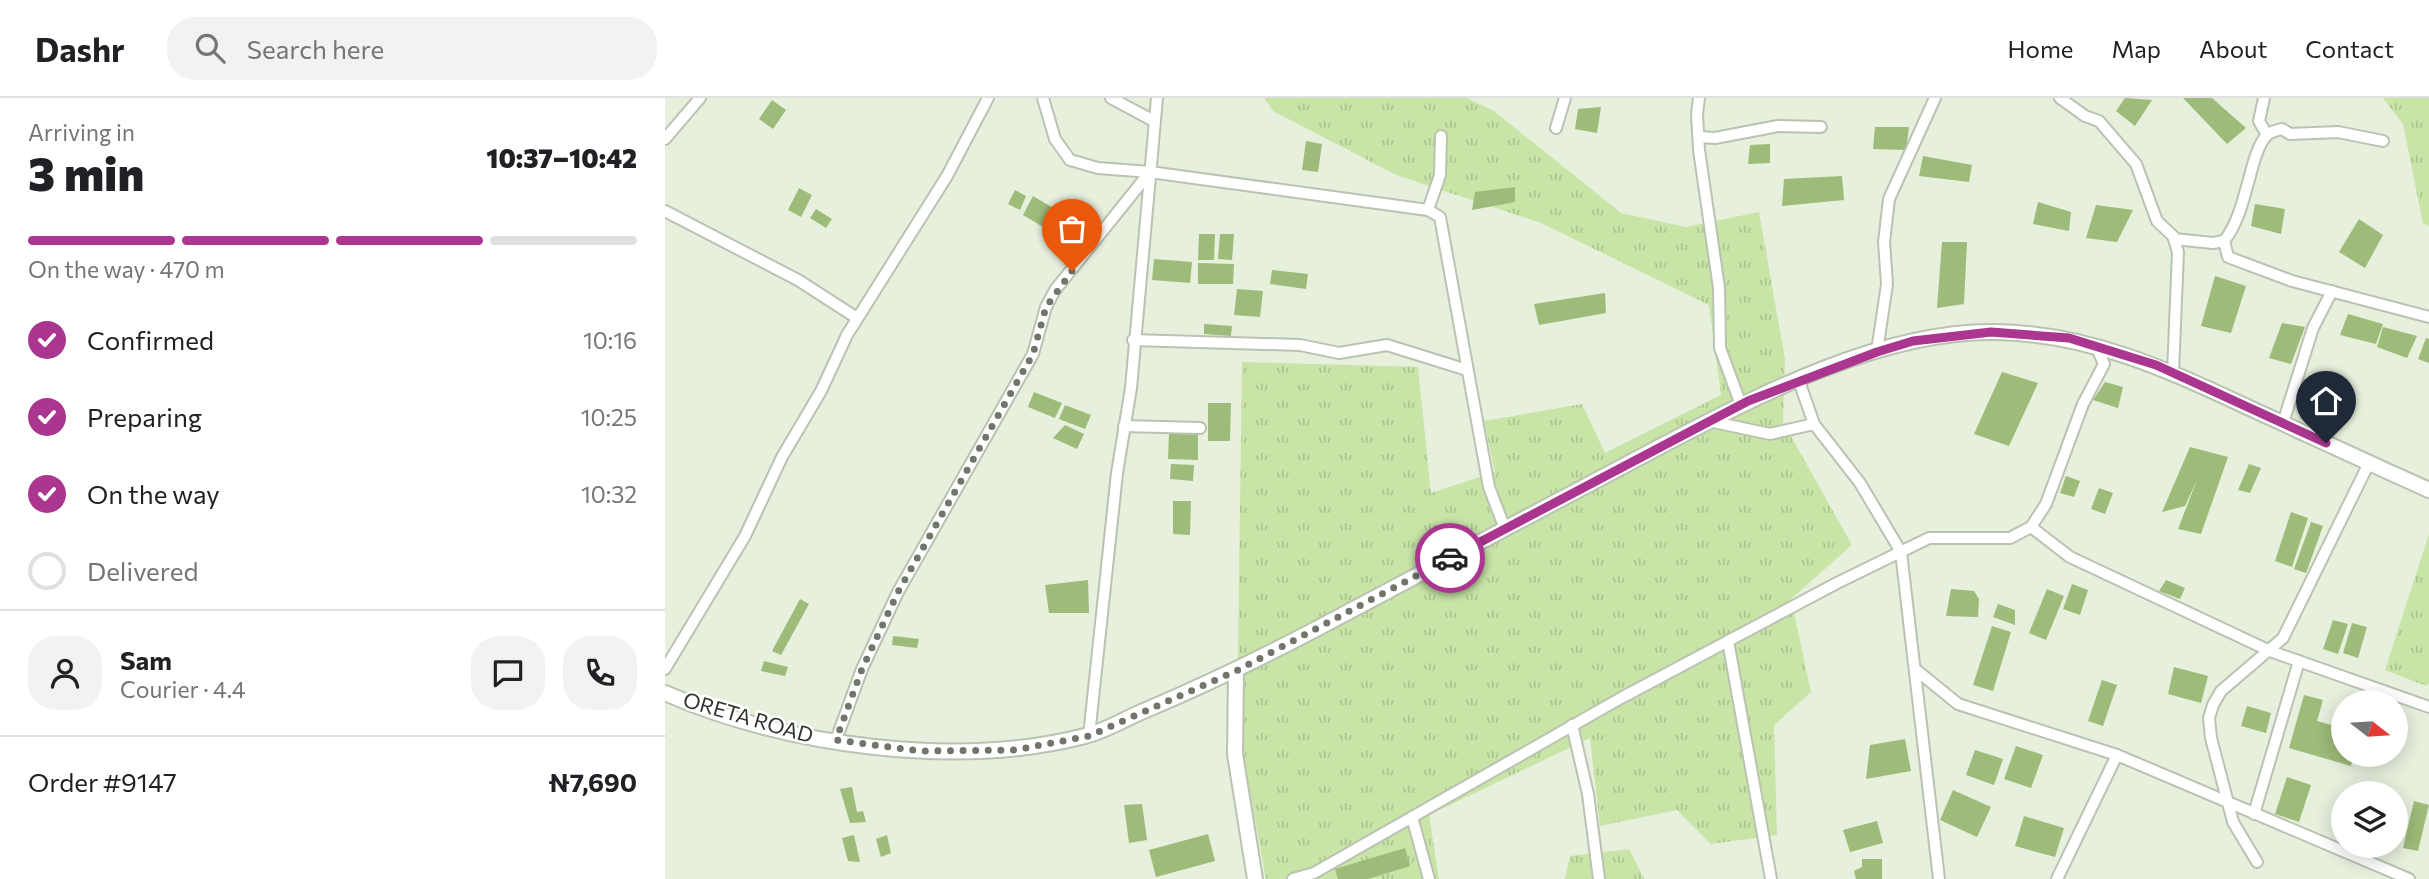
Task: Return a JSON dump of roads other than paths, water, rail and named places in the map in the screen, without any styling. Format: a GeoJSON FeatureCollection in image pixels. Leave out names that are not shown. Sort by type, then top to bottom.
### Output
{"type":"FeatureCollection","features":[{"type":"Feature","properties":{"kind":"street"},"geometry":{"type":"LineString","coordinates":[[665,139],[700,98]]}},
{"type":"Feature","properties":{"kind":"street"},"geometry":{"type":"LineString","coordinates":[[665,669],[745,536],[782,457],[821,391],[857,318],[947,176],[988,98]]}},
{"type":"Feature","properties":{"kind":"street"},"geometry":{"type":"LineString","coordinates":[[1043,98],[1055,139],[1070,160],[1098,168],[1150,172],[1428,210],[1440,217],[1489,487],[1505,529]]}},
{"type":"Feature","properties":{"kind":"street"},"geometry":{"type":"LineString","coordinates":[[1111,98],[1154,121]]}},
{"type":"Feature","properties":{"kind":"street"},"geometry":{"type":"LineString","coordinates":[[1089,736],[1124,426],[1131,388],[1133,340],[1157,98]]}},
{"type":"Feature","properties":{"kind":"street"},"geometry":{"type":"LineString","coordinates":[[1556,128],[1565,98]]}},
{"type":"Feature","properties":{"kind":"street"},"geometry":{"type":"LineString","coordinates":[[1699,98],[1699,137],[1706,212],[1719,288],[1720,348],[1741,405]]}},
{"type":"Feature","properties":{"kind":"street"},"geometry":{"type":"LineString","coordinates":[[1877,352],[1887,284],[1884,243],[1889,199],[1935,98]]}},
{"type":"Feature","properties":{"kind":"street"},"geometry":{"type":"LineString","coordinates":[[2060,98],[2085,116],[2099,121],[2136,164],[2157,220],[2174,239],[2179,252],[2173,373]]}},
{"type":"Feature","properties":{"kind":"street"},"geometry":{"type":"LineString","coordinates":[[2264,98],[2259,121],[2267,135]]}},
{"type":"Feature","properties":{"kind":"street"},"geometry":{"type":"LineString","coordinates":[[1699,137],[1715,138],[1778,126],[1821,127]]}},
{"type":"Feature","properties":{"kind":"street"},"geometry":{"type":"LineString","coordinates":[[2383,141],[2338,132],[2290,134],[2282,129],[2267,135],[2260,146],[2242,212],[2224,241],[2228,257],[2293,281],[2429,317]]}},
{"type":"Feature","properties":{"kind":"street"},"geometry":{"type":"LineString","coordinates":[[1428,210],[1440,175],[1441,136]]}},
{"type":"Feature","properties":{"kind":"street"},"geometry":{"type":"LineString","coordinates":[[836,740],[862,669],[898,592],[1033,354],[1046,307],[1055,290],[1150,172]]}},
{"type":"Feature","properties":{"kind":"street"},"geometry":{"type":"LineString","coordinates":[[665,211],[798,280],[857,318]]}},
{"type":"Feature","properties":{"kind":"street"},"geometry":{"type":"LineString","coordinates":[[2174,239],[2213,243],[2224,241]]}},
{"type":"Feature","properties":{"kind":"street"},"geometry":{"type":"LineString","coordinates":[[2283,423],[2313,328],[2332,291]]}},
{"type":"Feature","properties":{"kind":"street","name":"ORETA ROAD"},"geometry":{"type":"LineString","coordinates":[[665,693],[701,709],[781,731],[920,751],[1015,750],[1089,736],[1236,671],[1741,405],[1799,381],[1913,341],[1991,332],[2069,338],[2173,373],[2429,490]]}},
{"type":"Feature","properties":{"kind":"street"},"geometry":{"type":"LineString","coordinates":[[1133,340],[1300,345],[1339,353],[1387,345],[1467,370]]}},
{"type":"Feature","properties":{"kind":"street"},"geometry":{"type":"LineString","coordinates":[[1293,879],[1314,873],[1572,725],[1929,538],[2010,538],[2031,527],[2046,504],[2083,404],[2104,364],[2096,346]]}},
{"type":"Feature","properties":{"kind":"street"},"geometry":{"type":"LineString","coordinates":[[1799,381],[1814,424],[1860,483],[1901,552],[1939,879]]}},
{"type":"Feature","properties":{"kind":"street"},"geometry":{"type":"LineString","coordinates":[[1709,421],[1770,435],[1814,424]]}},
{"type":"Feature","properties":{"kind":"street"},"geometry":{"type":"LineString","coordinates":[[1124,426],[1199,428]]}},
{"type":"Feature","properties":{"kind":"street"},"geometry":{"type":"LineString","coordinates":[[2257,862],[2239,836],[2211,738],[2209,718],[2221,691],[2283,638],[2369,463]]}},
{"type":"Feature","properties":{"kind":"street"},"geometry":{"type":"LineString","coordinates":[[2031,527],[2070,557],[2270,651],[2429,707]]}},
{"type":"Feature","properties":{"kind":"street"},"geometry":{"type":"LineString","coordinates":[[1728,641],[1771,879]]}},
{"type":"Feature","properties":{"kind":"street"},"geometry":{"type":"LineString","coordinates":[[2254,814],[2299,661]]}},
{"type":"Feature","properties":{"kind":"street"},"geometry":{"type":"LineString","coordinates":[[1915,669],[1958,704],[2117,755],[2409,879]]}},
{"type":"Feature","properties":{"kind":"street"},"geometry":{"type":"LineString","coordinates":[[1236,671],[1235,754],[1255,879]]}},
{"type":"Feature","properties":{"kind":"street"},"geometry":{"type":"LineString","coordinates":[[1572,725],[1588,794],[1599,879]]}},
{"type":"Feature","properties":{"kind":"street"},"geometry":{"type":"LineString","coordinates":[[2057,879],[2117,755]]}},
{"type":"Feature","properties":{"kind":"street"},"geometry":{"type":"LineString","coordinates":[[1412,817],[1429,879]]}}]}
